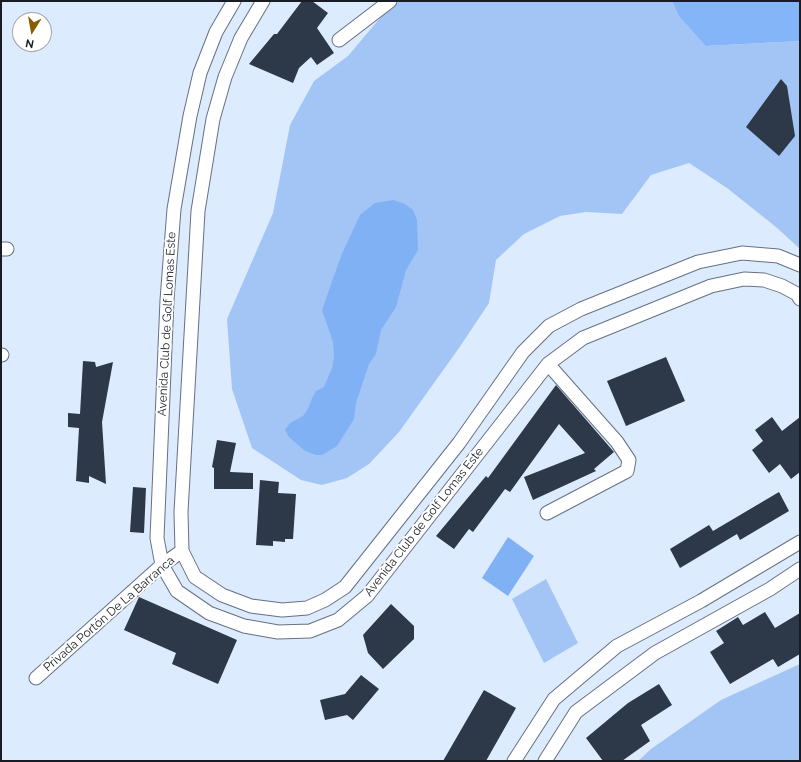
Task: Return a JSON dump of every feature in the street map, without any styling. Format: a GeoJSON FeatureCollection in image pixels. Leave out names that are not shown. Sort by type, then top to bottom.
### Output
{"type":"FeatureCollection","features":[{"type":"Feature","properties":{"kind":"street","name":"Avenida Club de Golf Lomas Este"},"geometry":{"type":"LineString","coordinates":[[234,1],[216,32],[200,73],[190,116],[174,209],[167,300],[157,538],[162,565],[177,591],[209,613],[244,626],[278,632],[310,630],[338,620],[367,596],[548,364],[583,338],[711,286],[744,279],[764,280],[782,286],[797,294],[800,299]]}},
{"type":"Feature","properties":{"kind":"street","name":"Avenida Club de Golf Lomas Este"},"geometry":{"type":"LineString","coordinates":[[263,1],[241,38],[225,77],[213,119],[198,211],[181,512],[182,551],[195,577],[222,595],[251,606],[282,610],[307,608],[325,600],[345,587],[459,443],[523,352],[549,326],[581,309],[698,262],[742,253],[778,256],[800,266]]}},
{"type":"Feature","properties":{"kind":"street"},"geometry":{"type":"LineString","coordinates":[[339,40],[390,1]]}},
{"type":"Feature","properties":{"kind":"street"},"geometry":{"type":"LineString","coordinates":[[547,513],[626,471],[629,460],[617,442],[548,364]]}},
{"type":"Feature","properties":{"kind":"street"},"geometry":{"type":"LineString","coordinates":[[514,761],[554,699],[617,646],[701,601],[800,542]]}},
{"type":"Feature","properties":{"kind":"street","name":"Privada Portón De La Barranca"},"geometry":{"type":"LineString","coordinates":[[36,678],[162,565],[182,551]]}},
{"type":"Feature","properties":{"kind":"street"},"geometry":{"type":"LineString","coordinates":[[545,761],[576,712],[606,689],[654,653],[770,589],[800,569]]}},
{"type":"Feature","properties":{"kind":"shaded area"},"geometry":{"type":"Polygon","coordinates":[[[400,1],[672,1],[678,15],[707,46],[800,41],[800,249],[776,227],[727,188],[689,163],[651,175],[622,214],[586,212],[560,216],[524,234],[496,260],[489,303],[399,432],[369,464],[347,478],[322,485],[301,480],[252,448],[232,389],[227,319],[273,213],[290,125],[314,81],[348,56],[385,12],[400,1]]]}},
{"type":"Feature","properties":{"kind":"shaded area"},"geometry":{"type":"Polygon","coordinates":[[[672,1],[800,1],[800,41],[706,46],[678,15],[672,1]]]}},
{"type":"Feature","properties":{"kind":"shaded area"},"geometry":{"type":"Polygon","coordinates":[[[393,200],[405,204],[413,210],[417,220],[418,250],[406,270],[396,307],[381,330],[376,354],[369,364],[356,403],[354,419],[337,446],[322,455],[316,455],[305,451],[289,437],[285,430],[290,423],[303,416],[316,391],[324,387],[332,368],[334,356],[333,342],[322,310],[341,256],[360,215],[375,203],[393,200]]]}},
{"type":"Feature","properties":{"kind":"shaded area"},"geometry":{"type":"Polygon","coordinates":[[[508,537],[534,556],[508,596],[482,578],[508,537]]]}},
{"type":"Feature","properties":{"kind":"shaded area"},"geometry":{"type":"Polygon","coordinates":[[[546,579],[578,643],[544,663],[512,599],[546,579]]]}},
{"type":"Feature","properties":{"kind":"shaded area"},"geometry":{"type":"Polygon","coordinates":[[[800,664],[800,761],[638,761],[651,749],[721,700],[800,664]]]}},
{"type":"Feature","properties":{"kind":"building"},"geometry":{"type":"Polygon","coordinates":[[[302,1],[312,1],[328,13],[317,28],[334,53],[317,65],[311,57],[299,68],[293,83],[249,64],[274,34],[277,34],[302,1]]]}},
{"type":"Feature","properties":{"kind":"building"},"geometry":{"type":"Polygon","coordinates":[[[781,79],[787,86],[795,136],[779,156],[746,127],[781,79]]]}},
{"type":"Feature","properties":{"kind":"building"},"geometry":{"type":"Polygon","coordinates":[[[666,357],[685,401],[626,426],[607,381],[666,357]]]}},
{"type":"Feature","properties":{"kind":"building"},"geometry":{"type":"Polygon","coordinates":[[[83,361],[95,362],[96,367],[113,362],[102,422],[106,484],[89,476],[89,483],[76,481],[79,428],[68,427],[68,413],[80,414],[83,361]]]}},
{"type":"Feature","properties":{"kind":"building"},"geometry":{"type":"Polygon","coordinates":[[[556,385],[614,452],[594,469],[596,471],[533,500],[524,477],[585,453],[559,424],[510,492],[505,489],[473,532],[469,529],[454,549],[436,536],[486,476],[488,478],[556,385]]]}},
{"type":"Feature","properties":{"kind":"building"},"geometry":{"type":"Polygon","coordinates":[[[772,417],[782,431],[800,417],[800,472],[791,479],[780,464],[769,473],[752,450],[763,441],[755,430],[772,417]]]}},
{"type":"Feature","properties":{"kind":"building"},"geometry":{"type":"Polygon","coordinates":[[[217,440],[236,443],[230,472],[253,473],[253,489],[214,489],[214,468],[212,467],[217,440]]]}},
{"type":"Feature","properties":{"kind":"building"},"geometry":{"type":"Polygon","coordinates":[[[260,480],[279,482],[278,493],[296,494],[293,539],[285,539],[285,542],[273,541],[273,546],[256,545],[260,480]]]}},
{"type":"Feature","properties":{"kind":"building"},"geometry":{"type":"Polygon","coordinates":[[[133,487],[146,488],[144,533],[130,532],[133,487]]]}},
{"type":"Feature","properties":{"kind":"building"},"geometry":{"type":"Polygon","coordinates":[[[779,492],[789,511],[740,540],[737,534],[680,568],[670,549],[709,525],[713,531],[779,492]]]}},
{"type":"Feature","properties":{"kind":"building"},"geometry":{"type":"Polygon","coordinates":[[[139,597],[237,640],[218,684],[172,664],[176,653],[124,630],[139,597]]]}},
{"type":"Feature","properties":{"kind":"building"},"geometry":{"type":"Polygon","coordinates":[[[391,604],[414,626],[414,639],[383,669],[368,653],[363,635],[391,604]]]}},
{"type":"Feature","properties":{"kind":"building"},"geometry":{"type":"Polygon","coordinates":[[[765,612],[775,628],[800,613],[800,654],[778,667],[773,659],[730,684],[710,652],[724,643],[716,631],[738,617],[743,625],[765,612]]]}},
{"type":"Feature","properties":{"kind":"building"},"geometry":{"type":"Polygon","coordinates":[[[361,675],[379,689],[353,720],[347,715],[325,720],[320,700],[345,694],[361,675]]]}},
{"type":"Feature","properties":{"kind":"building"},"geometry":{"type":"Polygon","coordinates":[[[659,684],[672,705],[641,725],[650,741],[622,761],[603,761],[586,738],[628,703],[659,684]]]}},
{"type":"Feature","properties":{"kind":"building"},"geometry":{"type":"Polygon","coordinates":[[[484,690],[516,708],[486,761],[443,761],[484,690]]]}}]}
